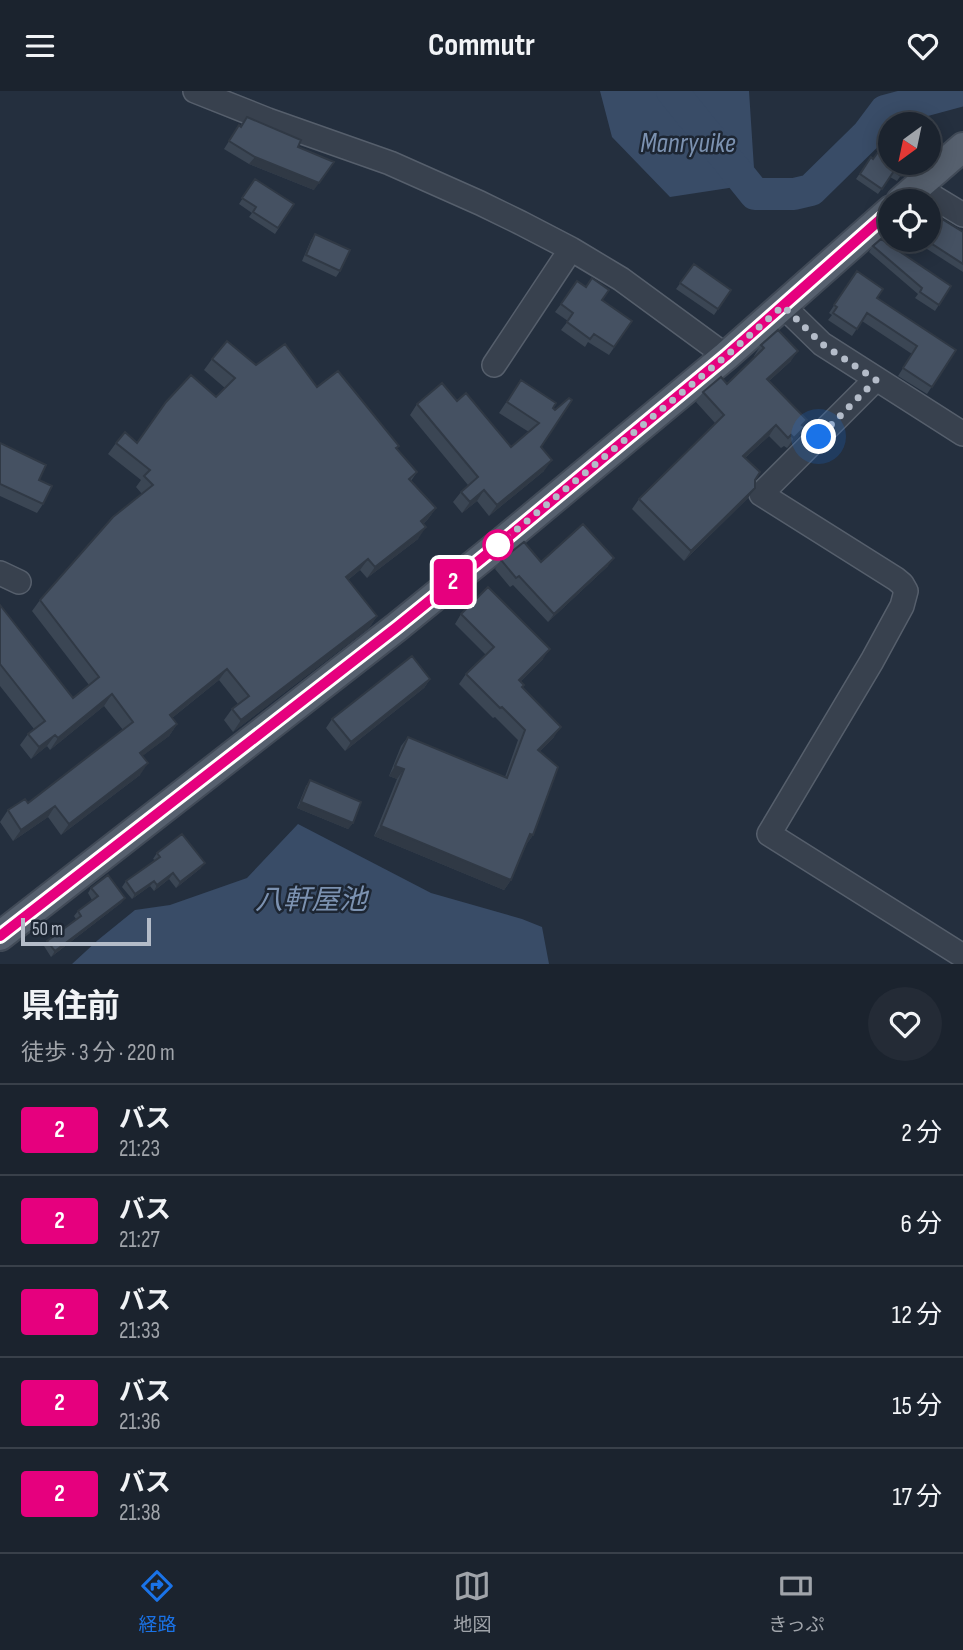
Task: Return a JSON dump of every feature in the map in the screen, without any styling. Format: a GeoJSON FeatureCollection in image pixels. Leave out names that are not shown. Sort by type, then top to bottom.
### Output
{"type":"FeatureCollection","features":[{"type":"Feature","properties":{"kind":"main road"},"geometry":{"type":"LineString","coordinates":[[915,189],[963,147]]}},
{"type":"Feature","properties":{"kind":"main road"},"geometry":{"type":"LineString","coordinates":[[0,936],[397,627],[726,356],[878,222]]}},
{"type":"Feature","properties":{"kind":"street"},"geometry":{"type":"LineString","coordinates":[[195,91],[390,163],[480,203],[571,249],[621,279],[726,356]]}},
{"type":"Feature","properties":{"kind":"street"},"geometry":{"type":"LineString","coordinates":[[941,206],[963,215]]}},
{"type":"Feature","properties":{"kind":"street"},"geometry":{"type":"LineString","coordinates":[[494,365],[571,249]]}},
{"type":"Feature","properties":{"kind":"street"},"geometry":{"type":"LineString","coordinates":[[783,306],[822,344],[963,434]]}},
{"type":"Feature","properties":{"kind":"street"},"geometry":{"type":"LineString","coordinates":[[876,380],[761,494],[902,583],[906,591],[902,606],[872,661],[769,834],[952,956]]}},
{"type":"Feature","properties":{"kind":"water","name":"Manryuike"},"geometry":{"type":"Polygon","coordinates":[[[600,91],[749,91],[755,184],[670,197],[612,137],[600,91]]]}},
{"type":"Feature","properties":{"kind":"water","name":"八軒屋池"},"geometry":{"type":"Polygon","coordinates":[[[298,824],[431,893],[542,927],[549,964],[72,964],[135,910],[170,905],[247,878],[298,824]]]}},
{"type":"Feature","properties":{"kind":"building"},"geometry":{"type":"Polygon","coordinates":[[[247,117],[301,140],[298,147],[334,162],[319,183],[255,157],[229,141],[247,117]]]}},
{"type":"Feature","properties":{"kind":"building"},"geometry":{"type":"Polygon","coordinates":[[[878,152],[878,175],[891,175],[882,189],[860,174],[871,157],[873,159],[878,152]]]}},
{"type":"Feature","properties":{"kind":"building"},"geometry":{"type":"Polygon","coordinates":[[[255,179],[294,204],[278,228],[253,212],[256,207],[242,198],[255,179]]]}},
{"type":"Feature","properties":{"kind":"building"},"geometry":{"type":"Polygon","coordinates":[[[941,218],[963,232],[963,264],[941,250],[941,218]]]}},
{"type":"Feature","properties":{"kind":"building"},"geometry":{"type":"Polygon","coordinates":[[[315,234],[350,250],[340,271],[306,255],[315,234]]]}},
{"type":"Feature","properties":{"kind":"building"},"geometry":{"type":"Polygon","coordinates":[[[880,252],[900,252],[951,286],[939,305],[920,292],[922,288],[880,252]]]}},
{"type":"Feature","properties":{"kind":"building"},"geometry":{"type":"Polygon","coordinates":[[[694,264],[731,290],[718,309],[680,283],[694,264]]]}},
{"type":"Feature","properties":{"kind":"building"},"geometry":{"type":"Polygon","coordinates":[[[857,271],[883,289],[877,298],[956,350],[932,387],[903,368],[917,346],[867,313],[857,329],[833,313],[837,307],[834,305],[857,271]]]}},
{"type":"Feature","properties":{"kind":"building"},"geometry":{"type":"Polygon","coordinates":[[[592,278],[609,290],[602,300],[632,321],[614,347],[594,334],[590,339],[567,322],[573,313],[561,304],[577,281],[586,287],[592,278]]]}},
{"type":"Feature","properties":{"kind":"building"},"geometry":{"type":"Polygon","coordinates":[[[778,330],[798,351],[767,379],[807,420],[802,425],[805,427],[794,438],[791,435],[788,438],[776,425],[743,456],[760,472],[755,480],[755,488],[691,551],[639,499],[724,415],[703,392],[721,377],[727,384],[764,348],[761,345],[778,330]]]}},
{"type":"Feature","properties":{"kind":"building"},"geometry":{"type":"Polygon","coordinates":[[[227,341],[256,365],[285,344],[317,387],[338,371],[399,446],[396,448],[417,472],[409,479],[436,508],[421,521],[426,527],[375,567],[368,559],[346,577],[377,616],[241,720],[232,709],[249,696],[227,669],[170,715],[177,724],[140,753],[148,763],[69,824],[55,806],[21,830],[8,810],[25,799],[28,803],[133,722],[112,694],[58,738],[55,735],[39,747],[28,734],[45,721],[0,664],[0,605],[73,698],[99,677],[40,600],[113,517],[153,485],[144,476],[150,470],[116,443],[125,432],[137,443],[166,402],[191,375],[216,397],[235,378],[212,359],[227,341]]]}},
{"type":"Feature","properties":{"kind":"building"},"geometry":{"type":"Polygon","coordinates":[[[521,380],[556,403],[553,408],[555,410],[569,398],[572,400],[541,447],[552,460],[497,505],[484,490],[470,502],[461,492],[478,477],[417,404],[442,383],[457,401],[466,393],[511,447],[539,423],[507,402],[521,380]]]}},
{"type":"Feature","properties":{"kind":"building"},"geometry":{"type":"Polygon","coordinates":[[[0,443],[46,465],[39,480],[52,486],[43,504],[0,484],[0,443]]]}},
{"type":"Feature","properties":{"kind":"building"},"geometry":{"type":"Polygon","coordinates":[[[583,524],[614,558],[554,614],[501,560],[524,542],[541,562],[583,524]]]}},
{"type":"Feature","properties":{"kind":"building"},"geometry":{"type":"Polygon","coordinates":[[[488,587],[550,649],[519,680],[524,685],[522,687],[561,727],[538,750],[558,767],[533,835],[530,834],[511,880],[381,826],[404,769],[395,766],[408,737],[507,778],[525,730],[466,674],[494,647],[461,614],[488,587]]]}},
{"type":"Feature","properties":{"kind":"building"},"geometry":{"type":"Polygon","coordinates":[[[412,656],[430,679],[351,742],[332,719],[412,656]]]}},
{"type":"Feature","properties":{"kind":"building"},"geometry":{"type":"Polygon","coordinates":[[[310,780],[361,802],[353,823],[301,802],[310,780]]]}},
{"type":"Feature","properties":{"kind":"building"},"geometry":{"type":"Polygon","coordinates":[[[182,834],[205,863],[180,882],[173,873],[157,885],[154,881],[135,894],[126,881],[160,857],[157,853],[182,834]]]}},
{"type":"Feature","properties":{"kind":"building"},"geometry":{"type":"Polygon","coordinates":[[[108,875],[125,898],[55,951],[47,941],[81,916],[78,911],[98,896],[91,888],[108,875]]]}},
{"type":"Feature","properties":{"kind":"waterway"},"geometry":{"type":"LineString","coordinates":[[672,91],[755,194],[794,194],[811,190],[867,135],[885,111],[959,91]]}},
{"type":"Feature","properties":{"kind":"bus line","name":"2"},"geometry":{"type":"LineString","coordinates":[[0,936],[502,542],[726,356],[878,221]]}},
{"type":"Feature","properties":{"kind":"route"},"geometry":{"type":"LineString","coordinates":[[498,545],[783,306],[822,344],[876,380],[819,437]]}}]}
